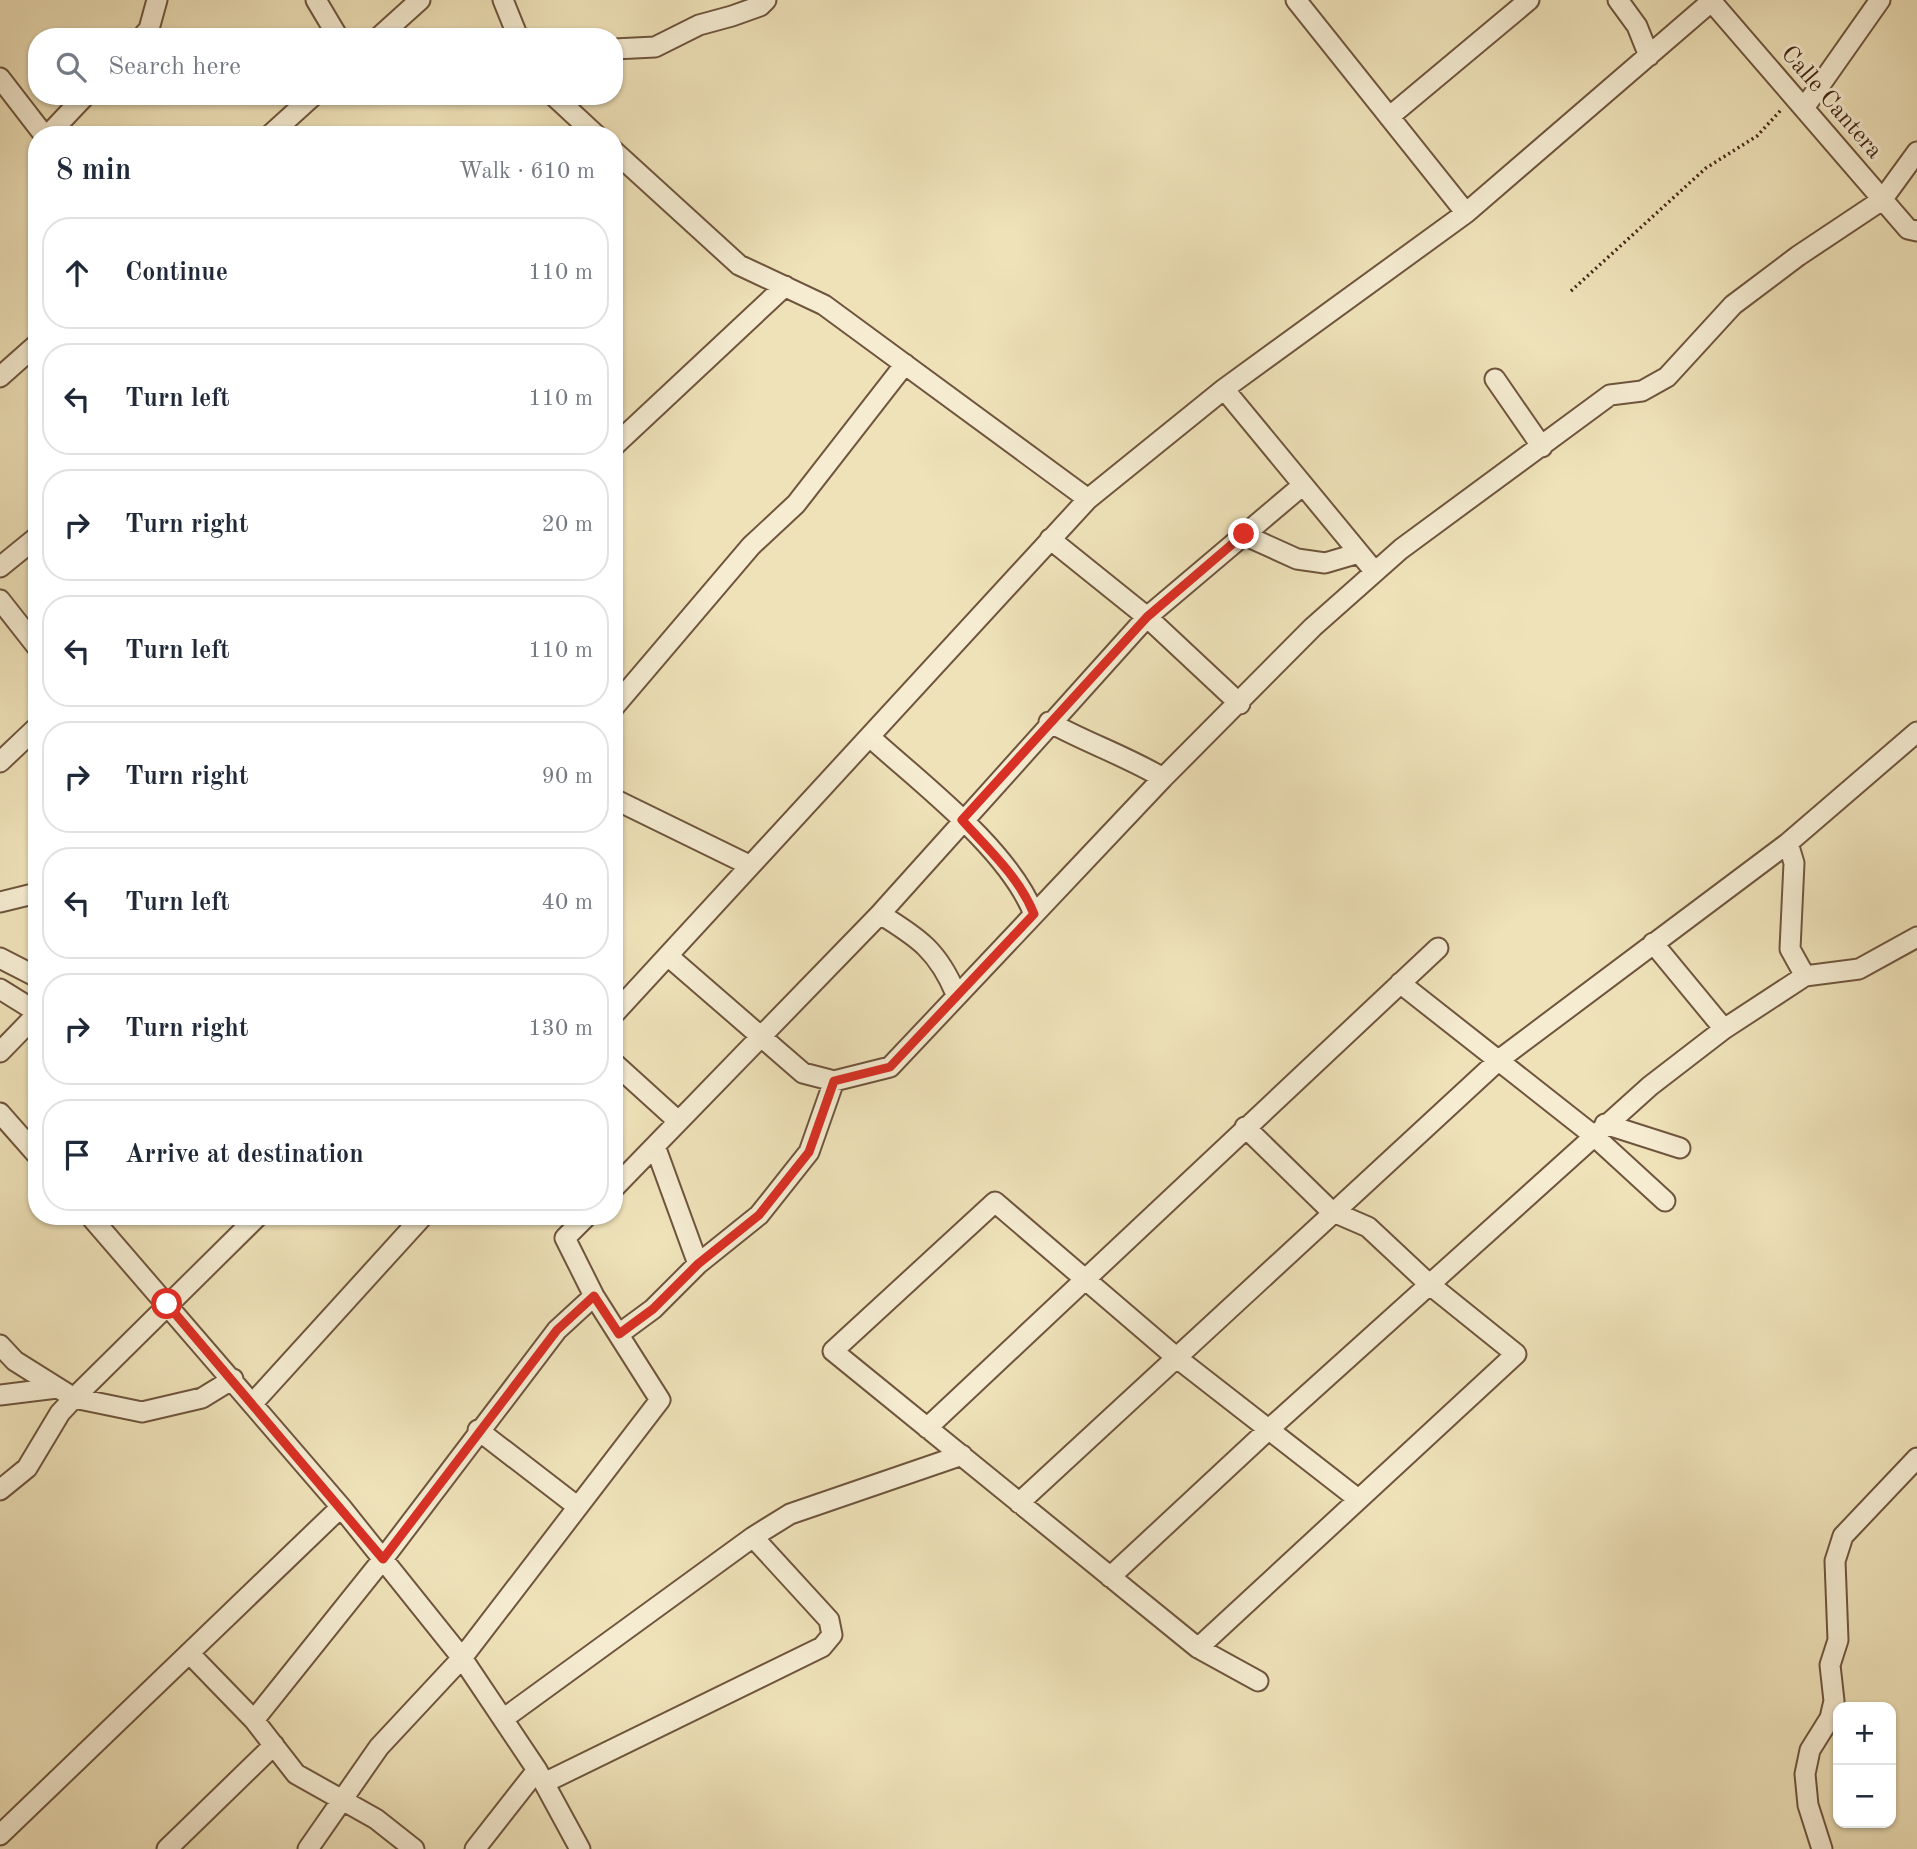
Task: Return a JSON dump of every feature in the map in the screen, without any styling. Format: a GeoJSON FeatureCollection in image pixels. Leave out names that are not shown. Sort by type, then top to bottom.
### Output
{"type":"FeatureCollection","features":[{"type":"Feature","properties":{"kind":"street"},"geometry":{"type":"LineString","coordinates":[[149,28],[157,0]]}},
{"type":"Feature","properties":{"kind":"street"},"geometry":{"type":"LineString","coordinates":[[316,0],[333,28]]}},
{"type":"Feature","properties":{"kind":"street"},"geometry":{"type":"LineString","coordinates":[[389,28],[420,0]]}},
{"type":"Feature","properties":{"kind":"street"},"geometry":{"type":"LineString","coordinates":[[503,0],[515,28]]}},
{"type":"Feature","properties":{"kind":"street"},"geometry":{"type":"LineString","coordinates":[[623,49],[655,47],[699,25],[760,6],[766,0]]}},
{"type":"Feature","properties":{"kind":"street"},"geometry":{"type":"LineString","coordinates":[[1296,0],[1466,213]]}},
{"type":"Feature","properties":{"kind":"street"},"geometry":{"type":"LineString","coordinates":[[1389,117],[1528,0]]}},
{"type":"Feature","properties":{"kind":"street"},"geometry":{"type":"LineString","coordinates":[[1618,0],[1637,26],[1649,56]]}},
{"type":"Feature","properties":{"kind":"street"},"geometry":{"type":"LineString","coordinates":[[1798,102],[1880,0]]}},
{"type":"Feature","properties":{"kind":"street"},"geometry":{"type":"LineString","coordinates":[[623,1004],[1088,499],[1224,389],[1466,213],[1712,1]]}},
{"type":"Feature","properties":{"kind":"street","name":"Calle Cantera"},"geometry":{"type":"LineString","coordinates":[[1712,1],[1882,200],[1908,229],[1917,231]]}},
{"type":"Feature","properties":{"kind":"street"},"geometry":{"type":"LineString","coordinates":[[0,78],[39,126]]}},
{"type":"Feature","properties":{"kind":"street"},"geometry":{"type":"LineString","coordinates":[[55,126],[76,105]]}},
{"type":"Feature","properties":{"kind":"street"},"geometry":{"type":"LineString","coordinates":[[280,126],[303,105]]}},
{"type":"Feature","properties":{"kind":"street"},"geometry":{"type":"LineString","coordinates":[[564,105],[586,126]]}},
{"type":"Feature","properties":{"kind":"street"},"geometry":{"type":"LineString","coordinates":[[668,956],[759,1038],[803,1073],[834,1081],[890,1067],[956,994],[1163,778],[1240,704],[1313,627],[1375,572],[1610,396],[1642,391],[1667,377],[1733,305],[1797,256],[1882,200],[1917,152]]}},
{"type":"Feature","properties":{"kind":"street"},"geometry":{"type":"LineString","coordinates":[[623,159],[739,265],[824,305],[1088,499]]}},
{"type":"Feature","properties":{"kind":"street"},"geometry":{"type":"LineString","coordinates":[[623,438],[785,286]]}},
{"type":"Feature","properties":{"kind":"street"},"geometry":{"type":"LineString","coordinates":[[0,377],[28,352]]}},
{"type":"Feature","properties":{"kind":"street"},"geometry":{"type":"LineString","coordinates":[[623,696],[751,546],[796,504],[905,364]]}},
{"type":"Feature","properties":{"kind":"street"},"geometry":{"type":"LineString","coordinates":[[1496,379],[1542,447]]}},
{"type":"Feature","properties":{"kind":"street"},"geometry":{"type":"LineString","coordinates":[[1224,389],[1375,572]]}},
{"type":"Feature","properties":{"kind":"street"},"geometry":{"type":"LineString","coordinates":[[623,1179],[880,914],[1049,722],[1147,617],[1303,485]]}},
{"type":"Feature","properties":{"kind":"street"},"geometry":{"type":"LineString","coordinates":[[1244,534],[1306,560],[1325,563],[1359,553]]}},
{"type":"Feature","properties":{"kind":"street"},"geometry":{"type":"LineString","coordinates":[[1050,539],[1147,617],[1240,704]]}},
{"type":"Feature","properties":{"kind":"street"},"geometry":{"type":"LineString","coordinates":[[0,567],[28,544]]}},
{"type":"Feature","properties":{"kind":"street"},"geometry":{"type":"LineString","coordinates":[[0,600],[28,636]]}},
{"type":"Feature","properties":{"kind":"street"},"geometry":{"type":"LineString","coordinates":[[1049,722],[1095,747],[1127,756],[1163,778]]}},
{"type":"Feature","properties":{"kind":"street"},"geometry":{"type":"LineString","coordinates":[[1019,1503],[1331,1211],[1500,1059],[1788,843],[1917,732]]}},
{"type":"Feature","properties":{"kind":"street"},"geometry":{"type":"LineString","coordinates":[[0,762],[28,736]]}},
{"type":"Feature","properties":{"kind":"street"},"geometry":{"type":"LineString","coordinates":[[871,737],[962,820],[1018,884],[1034,914]]}},
{"type":"Feature","properties":{"kind":"street"},"geometry":{"type":"LineString","coordinates":[[623,803],[749,865]]}},
{"type":"Feature","properties":{"kind":"street"},"geometry":{"type":"LineString","coordinates":[[1788,843],[1794,863],[1790,949],[1805,976]]}},
{"type":"Feature","properties":{"kind":"street"},"geometry":{"type":"LineString","coordinates":[[0,902],[28,895]]}},
{"type":"Feature","properties":{"kind":"street"},"geometry":{"type":"LineString","coordinates":[[880,914],[913,934],[944,964],[956,994]]}},
{"type":"Feature","properties":{"kind":"street"},"geometry":{"type":"LineString","coordinates":[[1111,1577],[1268,1430],[1599,1129],[1724,1029],[1805,976],[1859,970],[1917,937]]}},
{"type":"Feature","properties":{"kind":"street"},"geometry":{"type":"LineString","coordinates":[[1653,943],[1724,1029]]}},
{"type":"Feature","properties":{"kind":"street"},"geometry":{"type":"LineString","coordinates":[[928,1428],[1083,1279],[1438,948]]}},
{"type":"Feature","properties":{"kind":"street"},"geometry":{"type":"LineString","coordinates":[[0,958],[28,972]]}},
{"type":"Feature","properties":{"kind":"street"},"geometry":{"type":"LineString","coordinates":[[1400,983],[1500,1059],[1599,1129],[1665,1201]]}},
{"type":"Feature","properties":{"kind":"street"},"geometry":{"type":"LineString","coordinates":[[0,989],[28,1007]]}},
{"type":"Feature","properties":{"kind":"street"},"geometry":{"type":"LineString","coordinates":[[0,1052],[28,1022]]}},
{"type":"Feature","properties":{"kind":"street"},"geometry":{"type":"LineString","coordinates":[[623,1071],[678,1121]]}},
{"type":"Feature","properties":{"kind":"street"},"geometry":{"type":"LineString","coordinates":[[619,1334],[653,1309],[698,1264],[759,1215],[809,1152],[834,1081]]}},
{"type":"Feature","properties":{"kind":"street"},"geometry":{"type":"LineString","coordinates":[[0,1113],[28,1145]]}},
{"type":"Feature","properties":{"kind":"street"},"geometry":{"type":"LineString","coordinates":[[1198,1648],[1516,1354],[1429,1284],[1368,1227],[1331,1211],[1245,1127]]}},
{"type":"Feature","properties":{"kind":"street"},"geometry":{"type":"LineString","coordinates":[[1599,1129],[1680,1148]]}},
{"type":"Feature","properties":{"kind":"street"},"geometry":{"type":"LineString","coordinates":[[654,1146],[698,1264]]}},
{"type":"Feature","properties":{"kind":"street"},"geometry":{"type":"LineString","coordinates":[[1258,1681],[1198,1648],[833,1351],[995,1202],[1177,1358],[1358,1499]]}},
{"type":"Feature","properties":{"kind":"street"},"geometry":{"type":"LineString","coordinates":[[98,1225],[341,1507],[462,1658],[540,1777],[573,1844]]}},
{"type":"Feature","properties":{"kind":"street"},"geometry":{"type":"LineString","coordinates":[[0,1490],[27,1468],[60,1413],[65,1393],[167,1304],[249,1225]]}},
{"type":"Feature","properties":{"kind":"street"},"geometry":{"type":"LineString","coordinates":[[253,1403],[416,1225]]}},
{"type":"Feature","properties":{"kind":"street"},"geometry":{"type":"LineString","coordinates":[[308,1849],[379,1747],[462,1658],[660,1400],[594,1296],[565,1238],[578,1225]]}},
{"type":"Feature","properties":{"kind":"street"},"geometry":{"type":"LineString","coordinates":[[254,1720],[383,1559],[478,1430],[557,1330],[594,1296]]}},
{"type":"Feature","properties":{"kind":"street"},"geometry":{"type":"LineString","coordinates":[[0,1345],[15,1361],[65,1393]]}},
{"type":"Feature","properties":{"kind":"street"},"geometry":{"type":"LineString","coordinates":[[0,1395],[65,1393],[142,1412],[202,1398],[233,1379]]}},
{"type":"Feature","properties":{"kind":"street"},"geometry":{"type":"LineString","coordinates":[[478,1430],[578,1507]]}},
{"type":"Feature","properties":{"kind":"street"},"geometry":{"type":"LineString","coordinates":[[503,1719],[753,1537],[790,1514],[962,1455]]}},
{"type":"Feature","properties":{"kind":"street"},"geometry":{"type":"LineString","coordinates":[[1822,1849],[1808,1805],[1805,1774],[1810,1750],[1830,1718],[1834,1700],[1830,1665],[1838,1640],[1835,1561],[1843,1536],[1917,1458]]}},
{"type":"Feature","properties":{"kind":"street"},"geometry":{"type":"LineString","coordinates":[[0,1835],[341,1507]]}},
{"type":"Feature","properties":{"kind":"street"},"geometry":{"type":"LineString","coordinates":[[475,1849],[540,1777],[822,1647],[832,1635],[829,1620],[753,1537]]}},
{"type":"Feature","properties":{"kind":"street"},"geometry":{"type":"LineString","coordinates":[[189,1653],[254,1720],[296,1774],[376,1819],[414,1849]]}},
{"type":"Feature","properties":{"kind":"street"},"geometry":{"type":"LineString","coordinates":[[167,1849],[274,1745]]}},
{"type":"Feature","properties":{"kind":"path"},"geometry":{"type":"LineString","coordinates":[[1571,291],[1706,168],[1757,136],[1798,102]]}},
{"type":"Feature","properties":{"kind":"route"},"geometry":{"type":"LineString","coordinates":[[167,1304],[383,1559],[478,1430],[557,1330],[594,1296],[619,1334],[653,1309],[698,1264],[759,1215],[781,1189],[809,1152],[834,1081],[890,1067],[1034,914],[1026,894],[1011,874],[962,820],[1147,617],[1244,534]]}}]}
